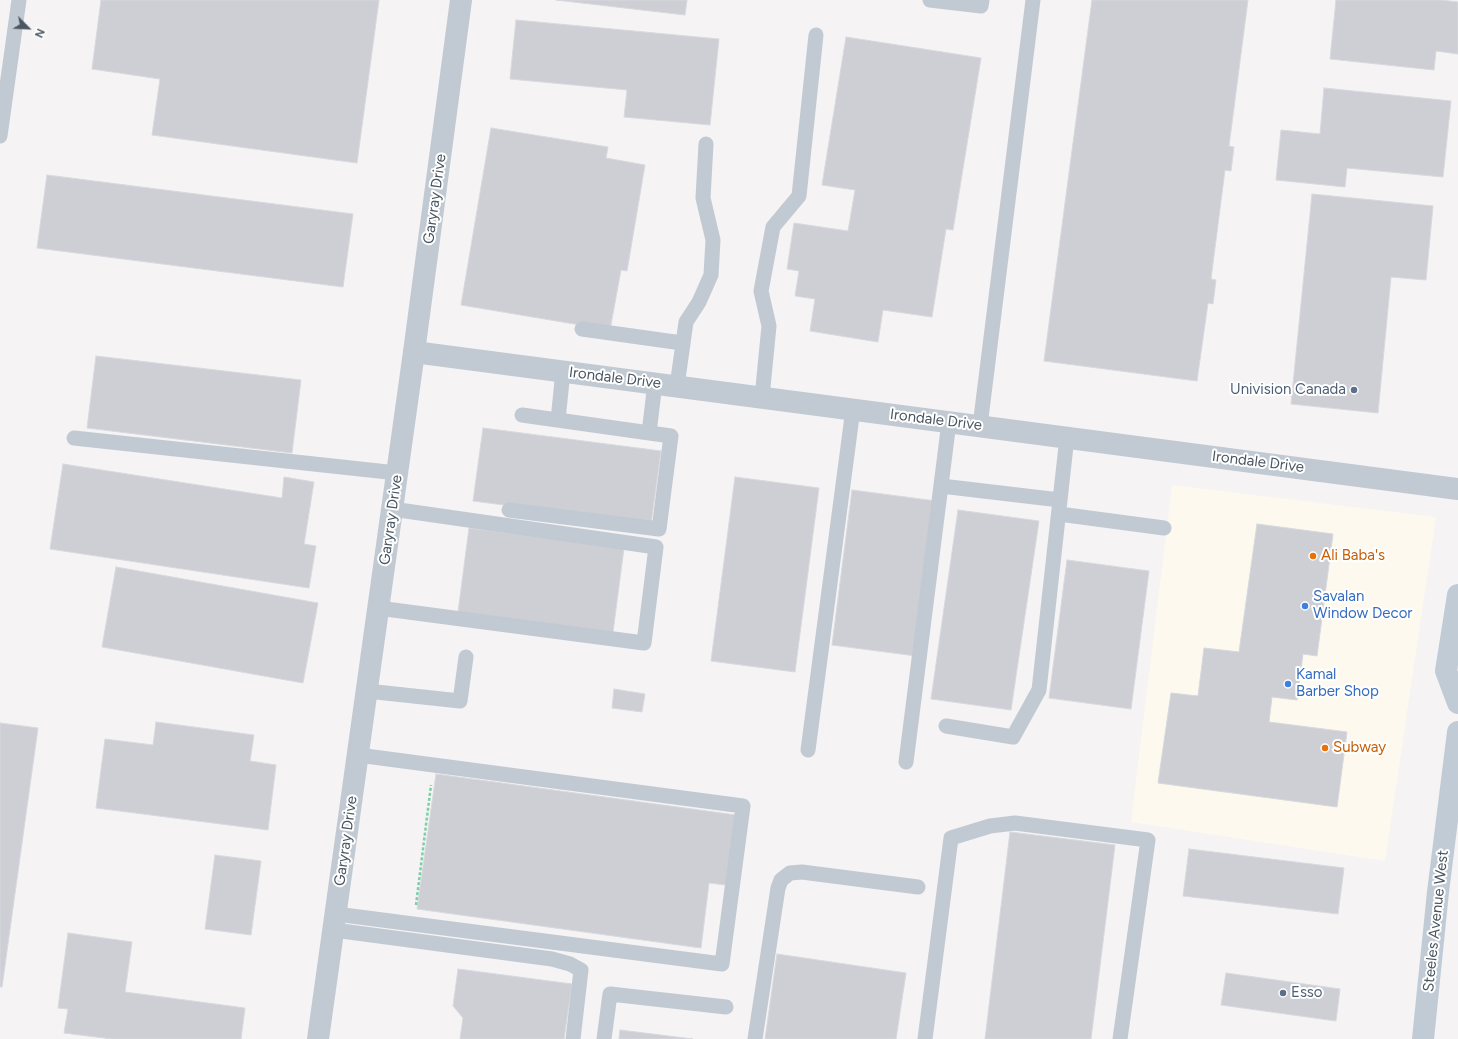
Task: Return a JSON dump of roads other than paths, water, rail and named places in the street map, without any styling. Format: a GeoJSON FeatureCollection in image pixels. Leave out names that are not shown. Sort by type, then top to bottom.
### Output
{"type":"FeatureCollection","features":[{"type":"Feature","properties":{"kind":"main road"},"geometry":{"type":"LineString","coordinates":[[1458,595],[1446,671],[1458,703]]}},
{"type":"Feature","properties":{"kind":"main road","name":"Steeles Avenue West"},"geometry":{"type":"LineString","coordinates":[[1422,1039],[1438,892],[1458,732]]}},
{"type":"Feature","properties":{"kind":"street","name":"Garyray Drive"},"geometry":{"type":"LineString","coordinates":[[318,1039],[398,473],[461,0]]}},
{"type":"Feature","properties":{"kind":"street","name":"Irondale Drive"},"geometry":{"type":"LineString","coordinates":[[414,352],[1458,489]]}},
{"type":"Feature","properties":{"kind":"lane"},"geometry":{"type":"LineString","coordinates":[[0,136],[19,0]]}},
{"type":"Feature","properties":{"kind":"lane"},"geometry":{"type":"LineString","coordinates":[[930,0],[981,6],[982,0]]}},
{"type":"Feature","properties":{"kind":"lane"},"geometry":{"type":"LineString","coordinates":[[980,426],[1033,0]]}},
{"type":"Feature","properties":{"kind":"lane"},"geometry":{"type":"LineString","coordinates":[[762,397],[769,326],[761,291],[773,227],[799,196],[816,35]]}},
{"type":"Feature","properties":{"kind":"lane"},"geometry":{"type":"LineString","coordinates":[[677,386],[686,322],[699,302],[711,275],[713,240],[703,198],[706,144]]}},
{"type":"Feature","properties":{"kind":"lane"},"geometry":{"type":"LineString","coordinates":[[582,329],[682,343]]}},
{"type":"Feature","properties":{"kind":"lane"},"geometry":{"type":"LineString","coordinates":[[558,420],[563,371]]}},
{"type":"Feature","properties":{"kind":"lane"},"geometry":{"type":"LineString","coordinates":[[649,433],[655,383]]}},
{"type":"Feature","properties":{"kind":"lane"},"geometry":{"type":"LineString","coordinates":[[808,750],[853,409]]}},
{"type":"Feature","properties":{"kind":"lane"},"geometry":{"type":"LineString","coordinates":[[509,510],[659,529],[671,436],[522,415]]}},
{"type":"Feature","properties":{"kind":"lane"},"geometry":{"type":"LineString","coordinates":[[906,762],[949,422]]}},
{"type":"Feature","properties":{"kind":"lane"},"geometry":{"type":"LineString","coordinates":[[946,726],[1013,737],[1038,690],[1067,437]]}},
{"type":"Feature","properties":{"kind":"lane"},"geometry":{"type":"LineString","coordinates":[[74,438],[398,473]]}},
{"type":"Feature","properties":{"kind":"lane"},"geometry":{"type":"LineString","coordinates":[[941,486],[1059,507],[1164,528]]}},
{"type":"Feature","properties":{"kind":"lane"},"geometry":{"type":"LineString","coordinates":[[378,608],[644,643],[656,547],[392,509]]}},
{"type":"Feature","properties":{"kind":"lane"},"geometry":{"type":"LineString","coordinates":[[367,691],[460,701],[466,657]]}},
{"type":"Feature","properties":{"kind":"lane"},"geometry":{"type":"LineString","coordinates":[[335,922],[413,924],[722,964],[743,806],[358,755]]}},
{"type":"Feature","properties":{"kind":"lane"},"geometry":{"type":"LineString","coordinates":[[925,1039],[951,838],[990,826],[1015,823],[1148,840],[1120,1039]]}},
{"type":"Feature","properties":{"kind":"lane"},"geometry":{"type":"LineString","coordinates":[[755,1039],[778,888],[781,880],[790,873],[802,872],[918,887]]}},
{"type":"Feature","properties":{"kind":"lane"},"geometry":{"type":"LineString","coordinates":[[335,922],[552,959],[570,964],[581,970],[573,1039]]}},
{"type":"Feature","properties":{"kind":"lane"},"geometry":{"type":"LineString","coordinates":[[604,1039],[610,994],[726,1007]]}},
{"type":"Feature","properties":{"kind":"place","name":"Univision Canada"},"geometry":{"type":"Point","coordinates":[1354,390]}},
{"type":"Feature","properties":{"kind":"place","name":"Ali Baba's"},"geometry":{"type":"Point","coordinates":[1313,556]}},
{"type":"Feature","properties":{"kind":"place","name":"Savalan Window Decor"},"geometry":{"type":"Point","coordinates":[1305,606]}},
{"type":"Feature","properties":{"kind":"place","name":"Kamal Barber Shop"},"geometry":{"type":"Point","coordinates":[1288,684]}},
{"type":"Feature","properties":{"kind":"place","name":"Subway"},"geometry":{"type":"Point","coordinates":[1325,748]}},
{"type":"Feature","properties":{"kind":"place","name":"Esso"},"geometry":{"type":"Point","coordinates":[1283,993]}}]}
